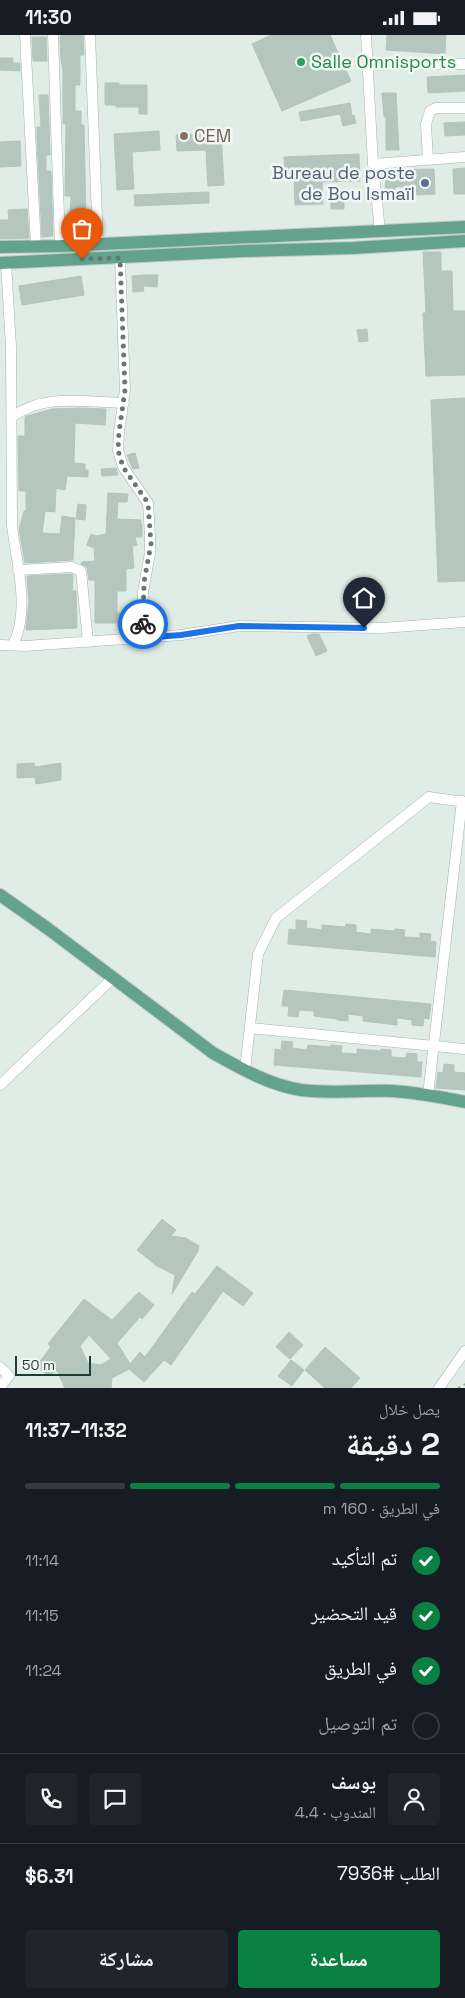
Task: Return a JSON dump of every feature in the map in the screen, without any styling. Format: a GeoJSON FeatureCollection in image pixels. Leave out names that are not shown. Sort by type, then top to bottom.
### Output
{"type":"FeatureCollection","features":[{"type":"Feature","properties":{"kind":"main road"},"geometry":{"type":"LineString","coordinates":[[0,247],[60,246],[465,227]]}},
{"type":"Feature","properties":{"kind":"main road"},"geometry":{"type":"LineString","coordinates":[[3,263],[243,251],[353,248],[465,241]]}},
{"type":"Feature","properties":{"kind":"main road"},"geometry":{"type":"LineString","coordinates":[[0,895],[47,928],[212,1053],[246,1071],[275,1083],[300,1089],[340,1092],[391,1091],[465,1102]]}},
{"type":"Feature","properties":{"kind":"street"},"geometry":{"type":"LineString","coordinates":[[26,35],[36,247]]}},
{"type":"Feature","properties":{"kind":"street"},"geometry":{"type":"LineString","coordinates":[[53,35],[60,246]]}},
{"type":"Feature","properties":{"kind":"street"},"geometry":{"type":"LineString","coordinates":[[90,35],[98,244]]}},
{"type":"Feature","properties":{"kind":"street"},"geometry":{"type":"LineString","coordinates":[[366,35],[373,164],[380,231]]}},
{"type":"Feature","properties":{"kind":"street"},"geometry":{"type":"LineString","coordinates":[[368,65],[465,64]]}},
{"type":"Feature","properties":{"kind":"street"},"geometry":{"type":"LineString","coordinates":[[428,160],[426,124],[430,111],[436,108],[465,108]]}},
{"type":"Feature","properties":{"kind":"street"},"geometry":{"type":"LineString","coordinates":[[373,164],[465,157]]}},
{"type":"Feature","properties":{"kind":"street"},"geometry":{"type":"LineString","coordinates":[[120,258],[125,390],[118,450],[123,467],[148,503],[150,527],[150,553],[143,592],[142,638]]}},
{"type":"Feature","properties":{"kind":"street"},"geometry":{"type":"LineString","coordinates":[[3,263],[12,417],[12,525],[18,569],[21,619],[20,628],[13,645]]}},
{"type":"Feature","properties":{"kind":"street"},"geometry":{"type":"LineString","coordinates":[[12,417],[28,406],[48,401],[124,403]]}},
{"type":"Feature","properties":{"kind":"street"},"geometry":{"type":"LineString","coordinates":[[18,569],[72,567],[81,571],[88,642]]}},
{"type":"Feature","properties":{"kind":"street"},"geometry":{"type":"LineString","coordinates":[[0,645],[88,642],[181,635],[239,626],[382,628],[465,622]]}},
{"type":"Feature","properties":{"kind":"street"},"geometry":{"type":"LineString","coordinates":[[246,1071],[258,954],[276,918],[429,797],[464,802],[428,1095]]}},
{"type":"Feature","properties":{"kind":"street"},"geometry":{"type":"LineString","coordinates":[[0,1085],[114,978]]}},
{"type":"Feature","properties":{"kind":"street"},"geometry":{"type":"LineString","coordinates":[[250,1028],[465,1049]]}},
{"type":"Feature","properties":{"kind":"street"},"geometry":{"type":"LineString","coordinates":[[439,1388],[465,1351]]}},
{"type":"Feature","properties":{"kind":"street"},"geometry":{"type":"LineString","coordinates":[[0,1367],[9,1376],[0,1387]]}},
{"type":"Feature","properties":{"kind":"path"},"geometry":{"type":"LineString","coordinates":[[458,1388],[465,1384]]}},
{"type":"Feature","properties":{"kind":"building"},"geometry":{"type":"Polygon","coordinates":[[[62,35],[83,35],[84,55],[80,55],[80,85],[75,85],[75,111],[81,111],[81,125],[84,125],[86,221],[90,221],[91,236],[69,237],[71,196],[65,196],[66,124],[63,124],[63,68],[60,37],[62,35]]]}},
{"type":"Feature","properties":{"kind":"building","name":"Salle Omnisports"},"geometry":{"type":"Polygon","coordinates":[[[271,35],[330,35],[351,81],[282,111],[252,44],[271,35]]]}},
{"type":"Feature","properties":{"kind":"building"},"geometry":{"type":"Polygon","coordinates":[[[387,35],[446,35],[445,54],[386,50],[387,35]]]}},
{"type":"Feature","properties":{"kind":"building"},"geometry":{"type":"Polygon","coordinates":[[[32,37],[46,37],[47,61],[33,61],[32,37]]]}},
{"type":"Feature","properties":{"kind":"building"},"geometry":{"type":"Polygon","coordinates":[[[0,58],[13,58],[13,63],[20,63],[20,71],[0,70],[0,58]]]}},
{"type":"Feature","properties":{"kind":"building"},"geometry":{"type":"Polygon","coordinates":[[[465,75],[465,91],[428,93],[427,77],[465,75]]]}},
{"type":"Feature","properties":{"kind":"building"},"geometry":{"type":"Polygon","coordinates":[[[105,83],[147,85],[147,114],[139,114],[139,107],[105,105],[105,83]]]}},
{"type":"Feature","properties":{"kind":"building"},"geometry":{"type":"Polygon","coordinates":[[[382,93],[396,93],[399,150],[386,150],[386,116],[384,117],[382,93]]]}},
{"type":"Feature","properties":{"kind":"building"},"geometry":{"type":"Polygon","coordinates":[[[39,95],[48,95],[50,155],[46,155],[46,171],[51,171],[53,236],[42,237],[37,140],[37,127],[41,127],[39,95]]]}},
{"type":"Feature","properties":{"kind":"building"},"geometry":{"type":"Polygon","coordinates":[[[350,103],[352,116],[354,115],[356,123],[343,126],[340,114],[301,121],[299,112],[350,103]]]}},
{"type":"Feature","properties":{"kind":"building"},"geometry":{"type":"Polygon","coordinates":[[[465,122],[465,135],[445,136],[444,123],[465,122]]]}},
{"type":"Feature","properties":{"kind":"building"},"geometry":{"type":"Polygon","coordinates":[[[159,131],[160,150],[132,152],[134,189],[117,190],[114,134],[159,131]]]}},
{"type":"Feature","properties":{"kind":"building"},"geometry":{"type":"Polygon","coordinates":[[[221,133],[224,185],[208,186],[206,150],[177,151],[176,135],[221,133]]]}},
{"type":"Feature","properties":{"kind":"building"},"geometry":{"type":"Polygon","coordinates":[[[20,141],[21,166],[0,167],[0,142],[20,141]]]}},
{"type":"Feature","properties":{"kind":"building"},"geometry":{"type":"Polygon","coordinates":[[[359,154],[360,181],[322,182],[323,204],[295,205],[294,177],[285,178],[284,157],[359,154]]]}},
{"type":"Feature","properties":{"kind":"building"},"geometry":{"type":"Polygon","coordinates":[[[465,168],[465,194],[454,194],[453,169],[465,168]]]}},
{"type":"Feature","properties":{"kind":"building"},"geometry":{"type":"Polygon","coordinates":[[[434,169],[435,194],[417,195],[416,186],[395,187],[394,194],[385,193],[386,178],[381,178],[381,170],[434,169]]]}},
{"type":"Feature","properties":{"kind":"building"},"geometry":{"type":"Polygon","coordinates":[[[209,192],[209,203],[135,206],[134,195],[209,192]]]}},
{"type":"Feature","properties":{"kind":"building"},"geometry":{"type":"Polygon","coordinates":[[[331,201],[344,201],[344,209],[331,209],[331,201]]]}},
{"type":"Feature","properties":{"kind":"building"},"geometry":{"type":"Polygon","coordinates":[[[27,209],[29,238],[0,239],[0,220],[9,220],[8,210],[27,209]]]}},
{"type":"Feature","properties":{"kind":"building"},"geometry":{"type":"Polygon","coordinates":[[[423,252],[441,252],[441,271],[452,271],[453,311],[465,311],[465,375],[426,376],[423,313],[426,313],[423,252]]]}},
{"type":"Feature","properties":{"kind":"building"},"geometry":{"type":"Polygon","coordinates":[[[158,275],[157,287],[143,286],[144,291],[133,292],[132,276],[158,275]]]}},
{"type":"Feature","properties":{"kind":"building"},"geometry":{"type":"Polygon","coordinates":[[[81,276],[84,295],[22,305],[19,286],[81,276]]]}},
{"type":"Feature","properties":{"kind":"building"},"geometry":{"type":"Polygon","coordinates":[[[367,329],[368,341],[359,342],[357,330],[367,329]]]}},
{"type":"Feature","properties":{"kind":"building"},"geometry":{"type":"Polygon","coordinates":[[[465,398],[465,581],[438,582],[431,400],[465,398]]]}},
{"type":"Feature","properties":{"kind":"building"},"geometry":{"type":"Polygon","coordinates":[[[52,409],[106,409],[105,425],[75,423],[74,463],[85,464],[85,470],[88,470],[88,477],[67,476],[65,490],[56,488],[55,512],[45,511],[42,533],[60,534],[62,516],[75,518],[73,560],[25,563],[19,529],[24,511],[26,511],[26,491],[19,491],[18,436],[25,436],[25,417],[27,416],[52,409]]]}},
{"type":"Feature","properties":{"kind":"building"},"geometry":{"type":"Polygon","coordinates":[[[135,453],[139,468],[133,469],[127,455],[135,453]]]}},
{"type":"Feature","properties":{"kind":"building"},"geometry":{"type":"Polygon","coordinates":[[[116,468],[118,475],[102,476],[101,469],[116,468]]]}},
{"type":"Feature","properties":{"kind":"building"},"geometry":{"type":"Polygon","coordinates":[[[108,493],[128,494],[127,502],[118,502],[117,519],[141,520],[142,524],[142,537],[135,537],[137,545],[132,546],[134,568],[126,569],[126,591],[117,591],[117,613],[136,615],[135,628],[117,626],[118,623],[95,623],[95,580],[89,580],[87,567],[81,564],[82,562],[95,561],[94,548],[87,545],[91,534],[96,536],[106,534],[108,493]]]}},
{"type":"Feature","properties":{"kind":"building"},"geometry":{"type":"Polygon","coordinates":[[[78,504],[86,505],[85,520],[76,519],[78,504]]]}},
{"type":"Feature","properties":{"kind":"building"},"geometry":{"type":"Polygon","coordinates":[[[73,575],[72,591],[76,591],[77,628],[26,630],[29,601],[27,576],[73,575]]]}},
{"type":"Feature","properties":{"kind":"building"},"geometry":{"type":"Polygon","coordinates":[[[319,634],[327,651],[316,656],[307,636],[319,634]]]}},
{"type":"Feature","properties":{"kind":"building"},"geometry":{"type":"Polygon","coordinates":[[[34,763],[35,767],[61,763],[61,780],[36,784],[35,777],[17,778],[17,764],[34,763]]]}},
{"type":"Feature","properties":{"kind":"building"},"geometry":{"type":"Polygon","coordinates":[[[296,920],[307,921],[306,928],[322,930],[322,925],[345,927],[346,924],[356,925],[356,932],[371,934],[371,929],[394,931],[395,929],[405,930],[404,937],[420,938],[420,933],[431,934],[430,941],[436,942],[435,957],[288,944],[289,929],[296,930],[296,920]]]}},
{"type":"Feature","properties":{"kind":"building"},"geometry":{"type":"Polygon","coordinates":[[[284,990],[431,1004],[429,1019],[424,1018],[423,1026],[412,1025],[412,1020],[397,1018],[397,1025],[363,1021],[363,1016],[348,1014],[348,1021],[337,1020],[314,1016],[314,1011],[299,1010],[298,1017],[288,1016],[289,1006],[282,1006],[284,990]]]}},
{"type":"Feature","properties":{"kind":"building"},"geometry":{"type":"Polygon","coordinates":[[[282,1041],[293,1042],[292,1048],[307,1050],[308,1045],[331,1047],[331,1045],[342,1046],[341,1053],[357,1054],[357,1049],[381,1051],[381,1049],[391,1050],[391,1057],[406,1058],[407,1053],[417,1054],[417,1062],[422,1062],[421,1077],[274,1065],[275,1049],[281,1050],[282,1041]]]}},
{"type":"Feature","properties":{"kind":"building"},"geometry":{"type":"Polygon","coordinates":[[[444,1064],[454,1065],[454,1072],[465,1073],[465,1090],[436,1088],[438,1072],[443,1073],[444,1064]]]}},
{"type":"Feature","properties":{"kind":"building"},"geometry":{"type":"Polygon","coordinates":[[[162,1219],[176,1230],[171,1236],[186,1238],[199,1246],[198,1251],[172,1294],[175,1275],[157,1266],[137,1250],[162,1219]]]}},
{"type":"Feature","properties":{"kind":"building"},"geometry":{"type":"Polygon","coordinates":[[[217,1266],[253,1293],[243,1306],[223,1291],[171,1365],[164,1360],[144,1382],[129,1369],[112,1378],[111,1388],[65,1388],[57,1371],[48,1375],[42,1371],[38,1364],[51,1347],[48,1344],[84,1299],[112,1320],[139,1292],[154,1305],[142,1319],[140,1317],[117,1343],[130,1364],[140,1352],[145,1357],[192,1292],[195,1294],[217,1266]],[[89,1335],[80,1346],[88,1363],[101,1365],[111,1359],[89,1335]]]}},
{"type":"Feature","properties":{"kind":"building"},"geometry":{"type":"Polygon","coordinates":[[[289,1332],[303,1345],[290,1359],[276,1347],[289,1332]]]}},
{"type":"Feature","properties":{"kind":"building"},"geometry":{"type":"Polygon","coordinates":[[[325,1347],[360,1378],[351,1388],[325,1388],[305,1370],[325,1347]]]}},
{"type":"Feature","properties":{"kind":"building"},"geometry":{"type":"Polygon","coordinates":[[[291,1360],[304,1370],[292,1386],[278,1376],[291,1360]]]}},
{"type":"Feature","properties":{"kind":"way so far"},"geometry":{"type":"LineString","coordinates":[[82,259],[120,258],[125,390],[118,450],[123,467],[148,503],[151,544],[144,582],[143,624]]}},
{"type":"Feature","properties":{"kind":"place","name":"Salle Omnisports"},"geometry":{"type":"Point","coordinates":[301,62]}},
{"type":"Feature","properties":{"kind":"place","name":"CEM"},"geometry":{"type":"Point","coordinates":[184,136]}},
{"type":"Feature","properties":{"kind":"place","name":"Bureau de poste de Bou Ismaïl"},"geometry":{"type":"Point","coordinates":[425,183]}},
{"type":"Feature","properties":{"kind":"route"},"geometry":{"type":"LineString","coordinates":[[143,624],[142,638],[181,635],[239,626],[364,628]]}}]}
